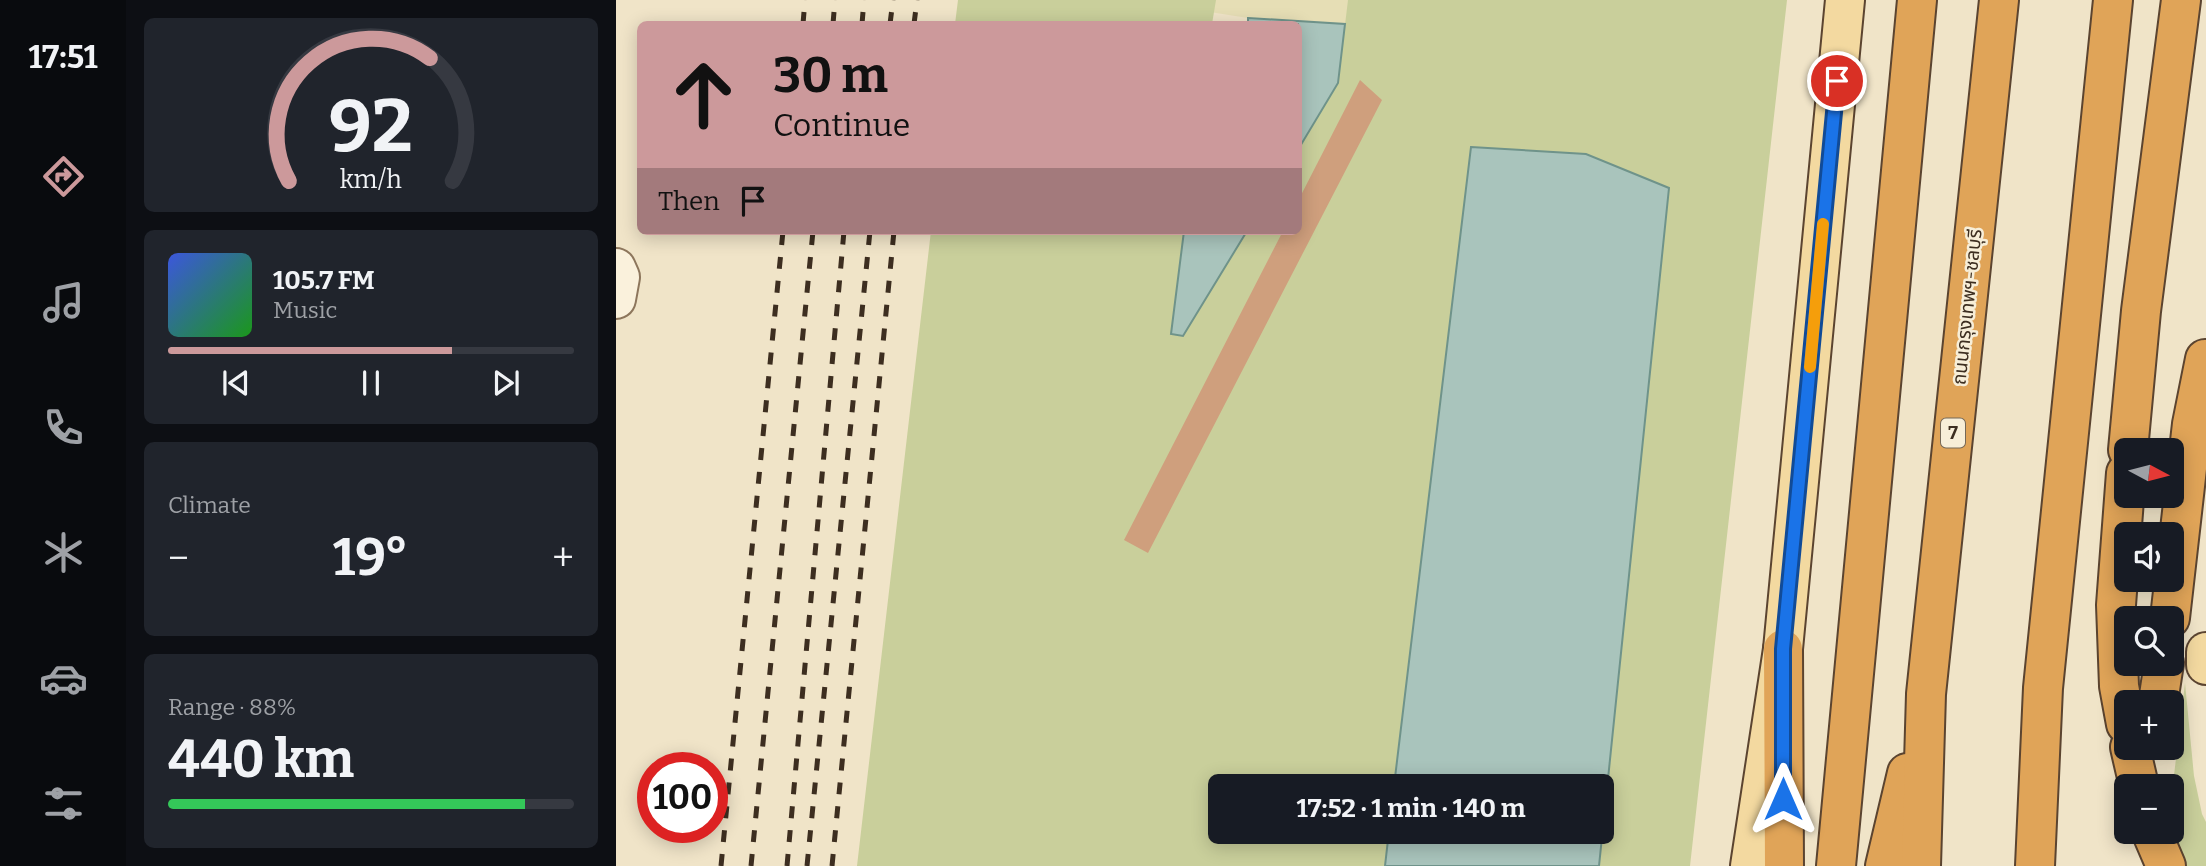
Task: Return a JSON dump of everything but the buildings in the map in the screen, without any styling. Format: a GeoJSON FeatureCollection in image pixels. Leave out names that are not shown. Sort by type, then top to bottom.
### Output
{"type":"FeatureCollection","features":[{"type":"Feature","properties":{"kind":"highway"},"geometry":{"type":"LineString","coordinates":[[1836,866],[1917,0]]}},
{"type":"Feature","properties":{"kind":"highway","name":"ถนนกรุงเทพฯ-ชลบุรี"},"geometry":{"type":"LineString","coordinates":[[1921,866],[1926,694],[2000,0]]}},
{"type":"Feature","properties":{"kind":"highway"},"geometry":{"type":"LineString","coordinates":[[2035,866],[2043,688],[2113,0]]}},
{"type":"Feature","properties":{"kind":"highway"},"geometry":{"type":"LineString","coordinates":[[2129,438],[2141,311],[2181,0]]}},
{"type":"Feature","properties":{"kind":"highway"},"geometry":{"type":"LineString","coordinates":[[2171,606],[2190,435],[2206,366]]}},
{"type":"Feature","properties":{"kind":"highway"},"geometry":{"type":"LineString","coordinates":[[2120,690],[2116,605],[2123,508]]}},
{"type":"Feature","properties":{"kind":"highway"},"geometry":{"type":"LineString","coordinates":[[1783,649],[1784,866]]}},
{"type":"Feature","properties":{"kind":"highway"},"geometry":{"type":"LineString","coordinates":[[1885,866],[1926,694]]}},
{"type":"Feature","properties":{"kind":"highway"},"geometry":{"type":"LineString","coordinates":[[2137,866],[2139,844]]}},
{"type":"Feature","properties":{"kind":"highway"},"geometry":{"type":"LineString","coordinates":[[2157,844],[2166,866]]}},
{"type":"Feature","properties":{"kind":"main road"},"geometry":{"type":"LineString","coordinates":[[1750,866],[1783,649],[1845,0]]}},
{"type":"Feature","properties":{"kind":"main road"},"geometry":{"type":"LineString","coordinates":[[2206,652],[2206,664]]}},
{"type":"Feature","properties":{"kind":"street"},"geometry":{"type":"LineString","coordinates":[[616,268],[620,278],[616,299]]}},
{"type":"Feature","properties":{"kind":"shaded area"},"geometry":{"type":"Polygon","coordinates":[[[1396,0],[1392,36],[1302,25],[1302,21],[1272,21],[1146,2],[1396,0]]]}},
{"type":"Feature","properties":{"kind":"green space"},"geometry":{"type":"Polygon","coordinates":[[[958,0],[1216,0],[1212,21],[955,21],[958,0]]]}},
{"type":"Feature","properties":{"kind":"green space"},"geometry":{"type":"Polygon","coordinates":[[[1348,0],[1787,0],[1690,866],[1599,866],[1601,844],[1614,844],[1614,774],[1609,774],[1669,189],[1472,147],[1395,774],[1208,774],[1208,844],[1388,844],[1385,866],[857,866],[931,235],[1183,235],[1171,334],[1183,336],[1245,235],[1302,235],[1302,143],[1338,83],[1348,0]]]}},
{"type":"Feature","properties":{"kind":"green space"},"geometry":{"type":"Polygon","coordinates":[[[2185,683],[2194,776],[2206,822],[2206,866],[2162,866],[2168,844],[2184,844],[2184,774],[2174,774],[2176,760],[2184,760],[2185,683]]]}},
{"type":"Feature","properties":{"kind":"water"},"geometry":{"type":"Polygon","coordinates":[[[1248,18],[1296,21],[1248,21],[1248,18]]]}},
{"type":"Feature","properties":{"kind":"water"},"geometry":{"type":"Polygon","coordinates":[[[1302,21],[1345,24],[1338,83],[1302,143],[1302,21]]]}},
{"type":"Feature","properties":{"kind":"water"},"geometry":{"type":"Polygon","coordinates":[[[1471,147],[1586,154],[1669,188],[1608,774],[1395,774],[1471,147]]]}},
{"type":"Feature","properties":{"kind":"water"},"geometry":{"type":"Polygon","coordinates":[[[1183,235],[1245,235],[1183,336],[1171,334],[1183,235]]]}},
{"type":"Feature","properties":{"kind":"water"},"geometry":{"type":"Polygon","coordinates":[[[1388,844],[1601,844],[1599,866],[1385,866],[1388,844]]]}},
{"type":"Feature","properties":{"kind":"railway"},"geometry":{"type":"LineString","coordinates":[[803,21],[805,0]]}},
{"type":"Feature","properties":{"kind":"railway"},"geometry":{"type":"LineString","coordinates":[[833,21],[835,0]]}},
{"type":"Feature","properties":{"kind":"railway"},"geometry":{"type":"LineString","coordinates":[[862,21],[864,0]]}},
{"type":"Feature","properties":{"kind":"railway"},"geometry":{"type":"LineString","coordinates":[[890,21],[893,0]]}},
{"type":"Feature","properties":{"kind":"railway"},"geometry":{"type":"LineString","coordinates":[[914,21],[917,0]]}},
{"type":"Feature","properties":{"kind":"railway"},"geometry":{"type":"LineString","coordinates":[[721,866],[783,235]]}},
{"type":"Feature","properties":{"kind":"railway"},"geometry":{"type":"LineString","coordinates":[[751,866],[813,235]]}},
{"type":"Feature","properties":{"kind":"railway"},"geometry":{"type":"LineString","coordinates":[[787,866],[844,235]]}},
{"type":"Feature","properties":{"kind":"railway"},"geometry":{"type":"LineString","coordinates":[[807,866],[870,235]]}},
{"type":"Feature","properties":{"kind":"railway"},"geometry":{"type":"LineString","coordinates":[[832,866],[894,235]]}},
{"type":"Feature","properties":{"kind":"slow traffic"},"geometry":{"type":"LineString","coordinates":[[1810,367],[1823,224]]}},
{"type":"Feature","properties":{"kind":"route"},"geometry":{"type":"LineString","coordinates":[[1783,799],[1783,649],[1837,81]]}}]}
